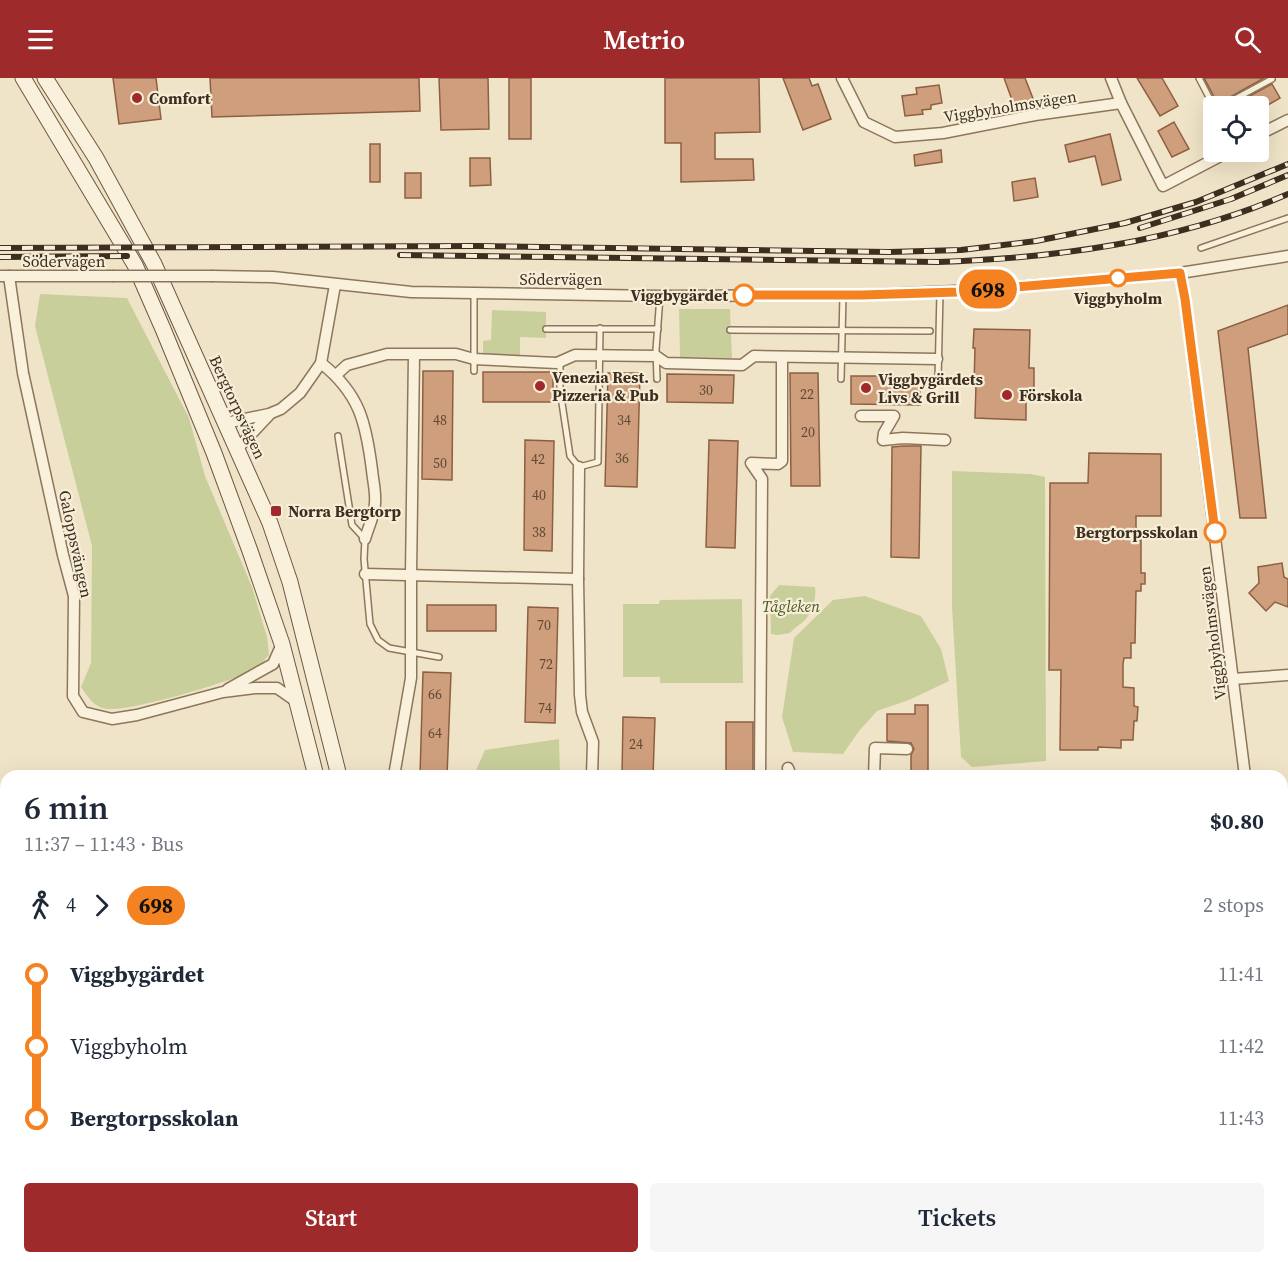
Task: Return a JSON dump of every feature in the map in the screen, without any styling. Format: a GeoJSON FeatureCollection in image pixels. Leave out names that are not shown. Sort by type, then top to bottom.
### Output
{"type":"FeatureCollection","features":[{"type":"Feature","properties":{"kind":"main road"},"geometry":{"type":"LineString","coordinates":[[23,78],[135,265],[214,453],[282,644],[314,770]]}},
{"type":"Feature","properties":{"kind":"main road","name":"Bergtorpsvägen"},"geometry":{"type":"LineString","coordinates":[[45,78],[96,158],[154,264],[270,523],[290,582],[337,770]]}},
{"type":"Feature","properties":{"kind":"street","name":"Viggbyholmsvägen"},"geometry":{"type":"LineString","coordinates":[[842,78],[864,122],[895,137],[916,137],[1035,115],[1121,103]]}},
{"type":"Feature","properties":{"kind":"street"},"geometry":{"type":"LineString","coordinates":[[1111,78],[1121,103],[1163,186],[1209,162]]}},
{"type":"Feature","properties":{"kind":"street"},"geometry":{"type":"LineString","coordinates":[[1269,130],[1288,120]]}},
{"type":"Feature","properties":{"kind":"street","name":"Södervägen"},"geometry":{"type":"LineString","coordinates":[[4,276],[273,277],[335,285],[474,294],[843,295],[940,292],[1180,273],[1288,256]]}},
{"type":"Feature","properties":{"kind":"street","name":"Viggbyholmsvägen"},"geometry":{"type":"LineString","coordinates":[[1180,273],[1208,472],[1244,770]]}},
{"type":"Feature","properties":{"kind":"street","name":"Galoppsvängen"},"geometry":{"type":"LineString","coordinates":[[4,276],[23,373],[74,596],[73,696],[83,712],[112,719],[137,715],[223,692],[255,688],[277,688],[297,702]]}},
{"type":"Feature","properties":{"kind":"street"},"geometry":{"type":"LineString","coordinates":[[226,423],[281,410],[300,393],[321,363],[335,285]]}},
{"type":"Feature","properties":{"kind":"street"},"geometry":{"type":"LineString","coordinates":[[336,375],[347,365],[387,354],[456,354],[474,359],[560,362],[575,355],[656,356],[666,363],[742,365],[754,356],[937,359]]}},
{"type":"Feature","properties":{"kind":"street"},"geometry":{"type":"LineString","coordinates":[[395,770],[411,678],[414,354]]}},
{"type":"Feature","properties":{"kind":"street"},"geometry":{"type":"LineString","coordinates":[[760,770],[762,479],[751,463],[778,464],[782,461],[782,357]]}},
{"type":"Feature","properties":{"kind":"street"},"geometry":{"type":"LineString","coordinates":[[321,363],[336,375],[362,413],[369,446],[375,504],[365,539]]}},
{"type":"Feature","properties":{"kind":"street"},"geometry":{"type":"LineString","coordinates":[[237,449],[269,414]]}},
{"type":"Feature","properties":{"kind":"street"},"geometry":{"type":"LineString","coordinates":[[861,416],[894,416],[884,433],[883,440],[903,438],[945,440]]}},
{"type":"Feature","properties":{"kind":"street"},"geometry":{"type":"LineString","coordinates":[[579,467],[580,694],[582,712],[592,742],[592,770]]}},
{"type":"Feature","properties":{"kind":"street"},"geometry":{"type":"LineString","coordinates":[[365,574],[578,579]]}},
{"type":"Feature","properties":{"kind":"street","name":"Galoppsvängen"},"geometry":{"type":"LineString","coordinates":[[223,692],[273,664],[282,644]]}},
{"type":"Feature","properties":{"kind":"street"},"geometry":{"type":"LineString","coordinates":[[1232,680],[1288,675]]}},
{"type":"Feature","properties":{"kind":"street"},"geometry":{"type":"LineString","coordinates":[[874,770],[876,748],[907,749]]}},
{"type":"Feature","properties":{"kind":"lane"},"geometry":{"type":"LineString","coordinates":[[1199,78],[1208,96]]}},
{"type":"Feature","properties":{"kind":"lane"},"geometry":{"type":"LineString","coordinates":[[1241,96],[1272,79]]}},
{"type":"Feature","properties":{"kind":"lane"},"geometry":{"type":"LineString","coordinates":[[1201,248],[1288,218]]}},
{"type":"Feature","properties":{"kind":"lane"},"geometry":{"type":"LineString","coordinates":[[938,380],[940,292]]}},
{"type":"Feature","properties":{"kind":"lane"},"geometry":{"type":"LineString","coordinates":[[474,294],[474,371]]}},
{"type":"Feature","properties":{"kind":"lane"},"geometry":{"type":"LineString","coordinates":[[841,379],[843,295]]}},
{"type":"Feature","properties":{"kind":"lane"},"geometry":{"type":"LineString","coordinates":[[657,379],[656,356],[660,296]]}},
{"type":"Feature","properties":{"kind":"lane"},"geometry":{"type":"LineString","coordinates":[[560,362],[560,390],[570,456],[579,467],[598,462],[600,328]]}},
{"type":"Feature","properties":{"kind":"lane"},"geometry":{"type":"LineString","coordinates":[[546,329],[658,329]]}},
{"type":"Feature","properties":{"kind":"lane"},"geometry":{"type":"LineString","coordinates":[[730,330],[930,331]]}},
{"type":"Feature","properties":{"kind":"lane"},"geometry":{"type":"LineString","coordinates":[[338,436],[352,525],[365,539],[365,574],[370,624],[378,640],[389,648],[440,657]]}},
{"type":"Feature","properties":{"kind":"green space"},"geometry":{"type":"Polygon","coordinates":[[[40,294],[127,298],[189,418],[205,476],[252,587],[267,637],[269,655],[256,668],[207,687],[121,708],[99,707],[92,702],[81,687],[91,663],[92,546],[35,326],[40,294]]]}},
{"type":"Feature","properties":{"kind":"green space"},"geometry":{"type":"Polygon","coordinates":[[[679,309],[730,309],[732,358],[680,357],[679,309]]]}},
{"type":"Feature","properties":{"kind":"green space"},"geometry":{"type":"Polygon","coordinates":[[[492,310],[546,312],[546,338],[520,337],[520,357],[483,356],[483,341],[491,340],[492,310]]]}},
{"type":"Feature","properties":{"kind":"green space"},"geometry":{"type":"Polygon","coordinates":[[[952,471],[1031,474],[1045,477],[1046,761],[972,767],[961,757],[952,608],[952,471]]]}},
{"type":"Feature","properties":{"kind":"green space","name":"Tågleken"},"geometry":{"type":"Polygon","coordinates":[[[779,585],[815,587],[815,595],[810,613],[805,620],[790,633],[778,635],[771,634],[770,596],[779,585]]]}},
{"type":"Feature","properties":{"kind":"green space"},"geometry":{"type":"Polygon","coordinates":[[[865,596],[921,616],[941,649],[949,681],[909,700],[877,711],[843,754],[793,752],[782,717],[794,638],[833,600],[865,596]]]}},
{"type":"Feature","properties":{"kind":"green space"},"geometry":{"type":"Polygon","coordinates":[[[742,599],[743,683],[660,683],[660,677],[623,677],[623,604],[659,604],[660,600],[742,599]]]}},
{"type":"Feature","properties":{"kind":"green space"},"geometry":{"type":"Polygon","coordinates":[[[559,739],[560,770],[476,770],[485,750],[559,739]]]}},
{"type":"Feature","properties":{"kind":"building","name":"Comfort"},"geometry":{"type":"Polygon","coordinates":[[[113,78],[156,78],[161,119],[119,124],[113,78]]]}},
{"type":"Feature","properties":{"kind":"building"},"geometry":{"type":"Polygon","coordinates":[[[210,78],[419,78],[420,111],[212,117],[210,78]]]}},
{"type":"Feature","properties":{"kind":"building"},"geometry":{"type":"Polygon","coordinates":[[[439,78],[488,78],[489,129],[441,130],[439,78]]]}},
{"type":"Feature","properties":{"kind":"building"},"geometry":{"type":"Polygon","coordinates":[[[509,78],[531,78],[531,139],[509,139],[509,78]]]}},
{"type":"Feature","properties":{"kind":"building"},"geometry":{"type":"Polygon","coordinates":[[[665,78],[759,78],[760,132],[715,133],[715,159],[753,159],[754,180],[681,182],[681,143],[665,143],[665,78]]]}},
{"type":"Feature","properties":{"kind":"building"},"geometry":{"type":"Polygon","coordinates":[[[783,78],[809,78],[812,86],[818,84],[831,119],[803,130],[783,78]]]}},
{"type":"Feature","properties":{"kind":"building"},"geometry":{"type":"Polygon","coordinates":[[[1004,78],[1025,78],[1034,101],[1015,108],[1004,78]]]}},
{"type":"Feature","properties":{"kind":"building"},"geometry":{"type":"Polygon","coordinates":[[[1137,78],[1162,78],[1178,106],[1160,116],[1137,78]]]}},
{"type":"Feature","properties":{"kind":"building"},"geometry":{"type":"Polygon","coordinates":[[[1204,78],[1264,78],[1232,96],[1214,96],[1204,78]]]}},
{"type":"Feature","properties":{"kind":"building"},"geometry":{"type":"Polygon","coordinates":[[[1272,84],[1280,98],[1269,104],[1269,96],[1250,96],[1272,84]]]}},
{"type":"Feature","properties":{"kind":"building"},"geometry":{"type":"Polygon","coordinates":[[[939,85],[942,103],[931,105],[931,109],[922,110],[923,114],[905,116],[902,96],[917,94],[916,88],[939,85]]]}},
{"type":"Feature","properties":{"kind":"building"},"geometry":{"type":"Polygon","coordinates":[[[1174,122],[1189,149],[1172,157],[1158,131],[1174,122]]]}},
{"type":"Feature","properties":{"kind":"building"},"geometry":{"type":"Polygon","coordinates":[[[1110,134],[1121,180],[1102,185],[1095,156],[1069,162],[1065,145],[1110,134]]]}},
{"type":"Feature","properties":{"kind":"building"},"geometry":{"type":"Polygon","coordinates":[[[370,144],[380,144],[380,182],[370,182],[370,144]]]}},
{"type":"Feature","properties":{"kind":"building"},"geometry":{"type":"Polygon","coordinates":[[[941,150],[942,162],[915,166],[914,155],[941,150]]]}},
{"type":"Feature","properties":{"kind":"building"},"geometry":{"type":"Polygon","coordinates":[[[470,158],[490,158],[491,185],[470,186],[470,158]]]}},
{"type":"Feature","properties":{"kind":"building"},"geometry":{"type":"Polygon","coordinates":[[[405,173],[421,173],[421,198],[405,198],[405,173]]]}},
{"type":"Feature","properties":{"kind":"building"},"geometry":{"type":"Polygon","coordinates":[[[1035,178],[1038,197],[1014,201],[1012,182],[1035,178]]]}},
{"type":"Feature","properties":{"kind":"building"},"geometry":{"type":"Polygon","coordinates":[[[1288,305],[1288,334],[1248,348],[1266,518],[1240,518],[1218,331],[1288,305]]]}},
{"type":"Feature","properties":{"kind":"building"},"geometry":{"type":"Polygon","coordinates":[[[974,329],[1030,330],[1029,368],[1034,368],[1034,391],[1026,391],[1026,420],[975,418],[974,329]]]}},
{"type":"Feature","properties":{"kind":"building"},"geometry":{"type":"Polygon","coordinates":[[[423,371],[453,371],[452,480],[422,479],[423,371]]]}},
{"type":"Feature","properties":{"kind":"building"},"geometry":{"type":"Polygon","coordinates":[[[483,372],[553,372],[553,402],[483,402],[483,372]]]}},
{"type":"Feature","properties":{"kind":"building"},"geometry":{"type":"Polygon","coordinates":[[[608,373],[640,373],[637,487],[605,486],[608,373]]]}},
{"type":"Feature","properties":{"kind":"building"},"geometry":{"type":"Polygon","coordinates":[[[790,373],[818,373],[820,486],[791,486],[790,373]]]}},
{"type":"Feature","properties":{"kind":"building"},"geometry":{"type":"Polygon","coordinates":[[[667,374],[734,375],[733,403],[667,402],[667,374]]]}},
{"type":"Feature","properties":{"kind":"building"},"geometry":{"type":"Polygon","coordinates":[[[851,376],[920,376],[920,405],[851,404],[851,376]]]}},
{"type":"Feature","properties":{"kind":"building"},"geometry":{"type":"Polygon","coordinates":[[[525,440],[554,441],[552,551],[524,550],[525,440]]]}},
{"type":"Feature","properties":{"kind":"building"},"geometry":{"type":"Polygon","coordinates":[[[709,440],[738,441],[735,548],[706,547],[709,440]]]}},
{"type":"Feature","properties":{"kind":"building"},"geometry":{"type":"Polygon","coordinates":[[[921,446],[919,558],[891,557],[892,447],[921,446]]]}},
{"type":"Feature","properties":{"kind":"building"},"geometry":{"type":"Polygon","coordinates":[[[1089,453],[1161,454],[1161,516],[1136,516],[1136,541],[1141,540],[1141,573],[1145,573],[1145,584],[1141,584],[1141,591],[1136,591],[1135,643],[1131,643],[1131,658],[1124,658],[1123,664],[1123,687],[1134,688],[1134,706],[1138,707],[1137,721],[1134,721],[1133,740],[1121,740],[1121,748],[1060,750],[1061,670],[1049,670],[1050,483],[1088,483],[1089,453]]]}},
{"type":"Feature","properties":{"kind":"building"},"geometry":{"type":"Polygon","coordinates":[[[1282,563],[1284,577],[1288,579],[1288,607],[1275,602],[1266,611],[1249,593],[1259,583],[1258,567],[1282,563]]]}},
{"type":"Feature","properties":{"kind":"building"},"geometry":{"type":"Polygon","coordinates":[[[427,605],[496,605],[496,631],[427,631],[427,605]]]}},
{"type":"Feature","properties":{"kind":"building"},"geometry":{"type":"Polygon","coordinates":[[[528,607],[558,608],[555,723],[525,722],[528,607]]]}},
{"type":"Feature","properties":{"kind":"building"},"geometry":{"type":"Polygon","coordinates":[[[423,672],[451,673],[447,770],[420,770],[423,672]]]}},
{"type":"Feature","properties":{"kind":"building"},"geometry":{"type":"Polygon","coordinates":[[[915,705],[928,705],[928,770],[911,770],[911,755],[914,749],[911,743],[887,741],[887,714],[915,714],[915,705]]]}},
{"type":"Feature","properties":{"kind":"building"},"geometry":{"type":"Polygon","coordinates":[[[623,717],[655,718],[653,770],[622,770],[623,717]]]}},
{"type":"Feature","properties":{"kind":"building"},"geometry":{"type":"Polygon","coordinates":[[[726,722],[753,722],[753,770],[726,770],[726,722]]]}},
{"type":"Feature","properties":{"kind":"railway"},"geometry":{"type":"LineString","coordinates":[[0,248],[477,246],[889,252],[961,250],[1036,241],[1125,223],[1196,202],[1288,164]]}},
{"type":"Feature","properties":{"kind":"railway"},"geometry":{"type":"LineString","coordinates":[[1140,228],[1231,199],[1288,175]]}},
{"type":"Feature","properties":{"kind":"railway"},"geometry":{"type":"LineString","coordinates":[[400,255],[938,262],[983,260],[1072,251],[1160,236],[1246,211],[1288,194]]}},
{"type":"Feature","properties":{"kind":"railway"},"geometry":{"type":"LineString","coordinates":[[0,257],[127,256]]}},
{"type":"Feature","properties":{"kind":"bus line","name":"698"},"geometry":{"type":"LineString","coordinates":[[744,295],[957,292],[1180,273],[1215,532]]}},
{"type":"Feature","properties":{"kind":"place","name":"Comfort"},"geometry":{"type":"Point","coordinates":[137,98]}},
{"type":"Feature","properties":{"kind":"place","name":"Viggbyholm"},"geometry":{"type":"Point","coordinates":[1118,278]}},
{"type":"Feature","properties":{"kind":"place","name":"Viggbygärdet"},"geometry":{"type":"Point","coordinates":[744,295]}},
{"type":"Feature","properties":{"kind":"place","name":"Venezia Rest. Pizzeria & Pub"},"geometry":{"type":"Point","coordinates":[540,386]}},
{"type":"Feature","properties":{"kind":"place","name":"Viggbygärdets Livs & Grill"},"geometry":{"type":"Point","coordinates":[866,388]}},
{"type":"Feature","properties":{"kind":"place","name":"Förskola"},"geometry":{"type":"Point","coordinates":[1007,395]}},
{"type":"Feature","properties":{"kind":"place","name":"Norra Bergtorp"},"geometry":{"type":"Point","coordinates":[276,511]}},
{"type":"Feature","properties":{"kind":"place","name":"Bergtorpsskolan"},"geometry":{"type":"Point","coordinates":[1215,532]}}]}
